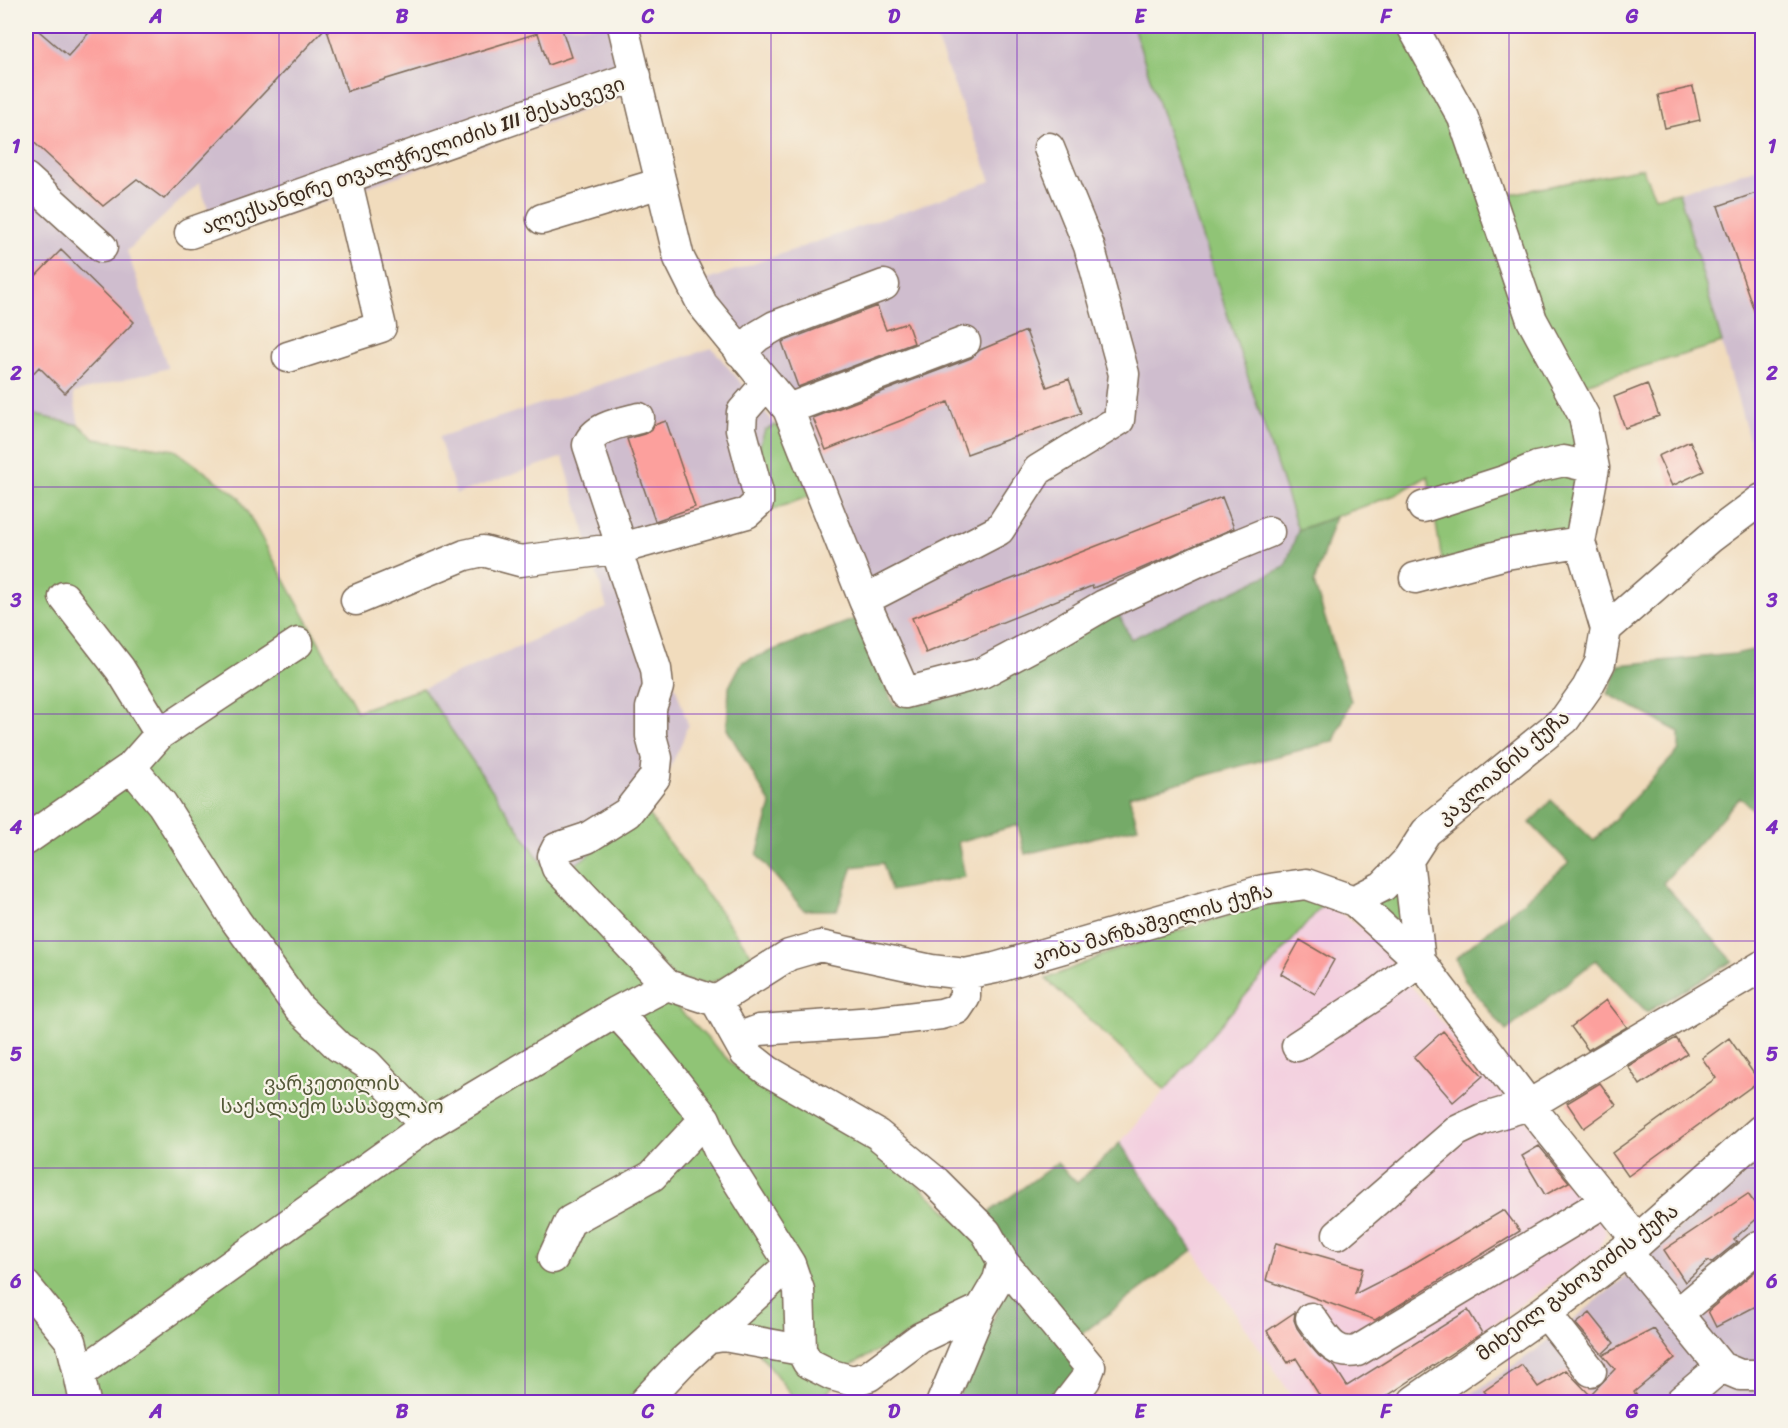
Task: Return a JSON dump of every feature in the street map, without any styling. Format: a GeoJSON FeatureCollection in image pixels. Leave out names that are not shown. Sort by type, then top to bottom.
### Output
{"type":"FeatureCollection","features":[{"type":"Feature","properties":{"kind":"main road","name":"მიხეილ გახოკიძის ქუჩა"},"geometry":{"type":"LineString","coordinates":[[1415,1402],[1545,1312],[1631,1245],[1761,1137]]}},
{"type":"Feature","properties":{"kind":"street","name":"ალექსანდრე თვალჭრელიძის III შესახვევი"},"geometry":{"type":"LineString","coordinates":[[623,26],[679,258],[702,304],[788,408],[864,600],[905,693],[982,673],[1053,636],[1104,605],[1208,557],[1269,532]]}},
{"type":"Feature","properties":{"kind":"street"},"geometry":{"type":"LineString","coordinates":[[1412,26],[1463,117],[1532,320],[1584,416],[1594,468],[1580,542],[1606,629],[1710,538],[1762,499]]}},
{"type":"Feature","properties":{"kind":"street","name":"ალექსანდრე თვალჭრელიძის III შესახვევი"},"geometry":{"type":"LineString","coordinates":[[190,233],[636,76]]}},
{"type":"Feature","properties":{"kind":"street"},"geometry":{"type":"LineString","coordinates":[[864,600],[999,530],[1038,470],[1119,420],[1124,374],[1089,246],[1049,148]]}},
{"type":"Feature","properties":{"kind":"street"},"geometry":{"type":"LineString","coordinates":[[26,178],[102,247]]}},
{"type":"Feature","properties":{"kind":"street"},"geometry":{"type":"LineString","coordinates":[[288,357],[381,327],[346,178]]}},
{"type":"Feature","properties":{"kind":"street"},"geometry":{"type":"LineString","coordinates":[[542,219],[661,183]]}},
{"type":"Feature","properties":{"kind":"street"},"geometry":{"type":"LineString","coordinates":[[740,352],[758,336],[776,326],[884,285]]}},
{"type":"Feature","properties":{"kind":"street"},"geometry":{"type":"LineString","coordinates":[[788,408],[965,342]]}},
{"type":"Feature","properties":{"kind":"street"},"geometry":{"type":"LineString","coordinates":[[356,600],[465,555],[483,551],[520,561],[622,548],[747,513],[758,503],[759,493],[741,429],[742,412],[767,383]]}},
{"type":"Feature","properties":{"kind":"street"},"geometry":{"type":"LineString","coordinates":[[639,418],[597,432],[591,438],[588,446],[622,548],[618,555],[619,563],[657,669],[658,687],[651,708],[651,736],[657,758],[655,777],[627,813],[587,838],[557,848],[553,856],[557,868],[572,881],[667,985],[716,1001],[745,1053],[768,1071],[877,1134],[936,1182],[986,1232],[1003,1262],[1090,1367],[1085,1380],[1068,1402]]}},
{"type":"Feature","properties":{"kind":"street"},"geometry":{"type":"LineString","coordinates":[[1423,507],[1507,480],[1537,467],[1564,461],[1594,468]]}},
{"type":"Feature","properties":{"kind":"street"},"geometry":{"type":"LineString","coordinates":[[1415,578],[1506,554],[1580,542]]}},
{"type":"Feature","properties":{"kind":"street"},"geometry":{"type":"LineString","coordinates":[[64,597],[120,669],[160,735]]}},
{"type":"Feature","properties":{"kind":"street","name":"კაკლიანის ქუჩა"},"geometry":{"type":"LineString","coordinates":[[1354,901],[1383,886],[1408,860],[1426,832],[1565,719],[1587,688],[1600,663],[1606,629]]}},
{"type":"Feature","properties":{"kind":"street"},"geometry":{"type":"LineString","coordinates":[[26,840],[131,767],[160,735],[298,643]]}},
{"type":"Feature","properties":{"kind":"street"},"geometry":{"type":"LineString","coordinates":[[131,767],[162,804],[236,921],[299,1008],[339,1047],[367,1065],[426,1126]]}},
{"type":"Feature","properties":{"kind":"street"},"geometry":{"type":"LineString","coordinates":[[1297,1046],[1380,992],[1420,961],[1408,860]]}},
{"type":"Feature","properties":{"kind":"street","name":"კობა მარზაშვილის ქუჩა"},"geometry":{"type":"LineString","coordinates":[[716,1001],[789,955],[820,946],[965,975],[1263,890],[1306,884],[1354,901],[1420,961],[1606,1201],[1631,1245],[1677,1314],[1721,1367]]}},
{"type":"Feature","properties":{"kind":"street"},"geometry":{"type":"LineString","coordinates":[[1338,1234],[1456,1131],[1482,1119],[1530,1105],[1762,966]]}},
{"type":"Feature","properties":{"kind":"street"},"geometry":{"type":"LineString","coordinates":[[737,1038],[759,1030],[874,1022],[941,1014],[957,1009],[965,998],[965,975]]}},
{"type":"Feature","properties":{"kind":"street"},"geometry":{"type":"LineString","coordinates":[[26,1286],[71,1341],[82,1388],[426,1126],[616,1012],[667,985]]}},
{"type":"Feature","properties":{"kind":"street"},"geometry":{"type":"LineString","coordinates":[[616,1012],[648,1047],[705,1119],[719,1151],[790,1264],[799,1290],[801,1350],[808,1363],[832,1375],[853,1381],[869,1376],[920,1338],[981,1309]]}},
{"type":"Feature","properties":{"kind":"street"},"geometry":{"type":"LineString","coordinates":[[553,1258],[570,1221],[652,1176],[705,1119]]}},
{"type":"Feature","properties":{"kind":"street"},"geometry":{"type":"LineString","coordinates":[[1311,1318],[1334,1348],[1345,1353],[1358,1351],[1606,1201]]}},
{"type":"Feature","properties":{"kind":"street"},"geometry":{"type":"LineString","coordinates":[[1677,1314],[1758,1246]]}},
{"type":"Feature","properties":{"kind":"street"},"geometry":{"type":"LineString","coordinates":[[942,1402],[981,1309],[998,1280],[1003,1262]]}},
{"type":"Feature","properties":{"kind":"street"},"geometry":{"type":"LineString","coordinates":[[644,1402],[682,1362],[790,1264]]}},
{"type":"Feature","properties":{"kind":"street"},"geometry":{"type":"LineString","coordinates":[[1545,1312],[1591,1371]]}},
{"type":"Feature","properties":{"kind":"street"},"geometry":{"type":"LineString","coordinates":[[711,1338],[724,1336],[801,1350]]}},
{"type":"Feature","properties":{"kind":"street"},"geometry":{"type":"LineString","coordinates":[[1681,1401],[1721,1367],[1740,1374],[1762,1375]]}},
{"type":"Feature","properties":{"kind":"shaded area"},"geometry":{"type":"Polygon","coordinates":[[[26,26],[608,26],[624,96],[219,239],[199,183],[127,251],[168,368],[73,393],[79,425],[26,413],[26,26]]]}},
{"type":"Feature","properties":{"kind":"shaded area"},"geometry":{"type":"Polygon","coordinates":[[[931,26],[1133,26],[1298,530],[1285,566],[1131,639],[1116,609],[1021,668],[933,702],[917,704],[730,323],[704,281],[991,181],[931,26]]]}},
{"type":"Feature","properties":{"kind":"shaded area"},"geometry":{"type":"Polygon","coordinates":[[[1762,167],[1762,480],[1761,482],[1679,192],[1762,167]]]}},
{"type":"Feature","properties":{"kind":"shaded area"},"geometry":{"type":"Polygon","coordinates":[[[712,348],[776,425],[765,430],[761,514],[633,562],[688,724],[681,745],[647,813],[556,884],[423,688],[607,608],[563,457],[456,494],[439,437],[712,348]]]}},
{"type":"Feature","properties":{"kind":"shaded area"},"geometry":{"type":"Polygon","coordinates":[[[1325,902],[1377,939],[1411,986],[1595,1200],[1606,1234],[1598,1250],[1383,1402],[1296,1402],[1120,1143],[1325,902]]]}},
{"type":"Feature","properties":{"kind":"shaded area"},"geometry":{"type":"Polygon","coordinates":[[[1762,1151],[1762,1402],[1460,1402],[1539,1348],[1641,1264],[1762,1151]]]}},
{"type":"Feature","properties":{"kind":"green space"},"geometry":{"type":"Polygon","coordinates":[[[1133,26],[1404,26],[1456,124],[1579,439],[1578,496],[1573,533],[1442,560],[1428,476],[1395,495],[1298,530],[1133,26]]]}},
{"type":"Feature","properties":{"kind":"green space"},"geometry":{"type":"Polygon","coordinates":[[[1642,168],[1655,197],[1679,192],[1722,343],[1578,386],[1541,320],[1500,196],[1642,168]]]}},
{"type":"Feature","properties":{"kind":"green space","name":"ვარკეთილის საქალაქო სასაფლაო"},"geometry":{"type":"Polygon","coordinates":[[[26,413],[79,425],[95,439],[175,450],[239,497],[357,711],[423,688],[556,884],[733,1065],[867,1139],[979,1240],[992,1266],[979,1294],[938,1319],[849,1366],[820,1402],[797,1402],[741,1330],[663,1402],[26,1402],[26,413]]]}},
{"type":"Feature","properties":{"kind":"green space"},"geometry":{"type":"Polygon","coordinates":[[[776,425],[788,436],[810,496],[761,514],[760,445],[765,430],[776,425]]]}},
{"type":"Feature","properties":{"kind":"green space"},"geometry":{"type":"Polygon","coordinates":[[[1335,517],[1314,583],[1351,701],[1334,741],[1129,796],[1138,827],[1025,854],[1018,825],[958,842],[965,877],[891,891],[883,863],[853,867],[837,910],[804,910],[757,855],[771,805],[727,729],[729,687],[742,662],[858,618],[894,706],[933,702],[1021,668],[1116,609],[1131,639],[1285,567],[1298,530],[1335,517]]]}},
{"type":"Feature","properties":{"kind":"green space"},"geometry":{"type":"Polygon","coordinates":[[[1762,648],[1762,818],[1740,797],[1663,883],[1733,961],[1647,1012],[1596,960],[1506,1031],[1464,979],[1456,958],[1569,863],[1530,823],[1551,800],[1594,841],[1679,750],[1679,732],[1608,694],[1619,665],[1735,654],[1762,648]]]}},
{"type":"Feature","properties":{"kind":"green space"},"geometry":{"type":"Polygon","coordinates":[[[647,813],[752,955],[721,979],[705,984],[674,978],[573,866],[647,813]]]}},
{"type":"Feature","properties":{"kind":"green space"},"geometry":{"type":"Polygon","coordinates":[[[1402,888],[1408,938],[1371,903],[1402,888]]]}},
{"type":"Feature","properties":{"kind":"green space"},"geometry":{"type":"Polygon","coordinates":[[[1296,900],[1325,902],[1165,1090],[1046,979],[1108,953],[1257,906],[1296,900]]]}},
{"type":"Feature","properties":{"kind":"green space"},"geometry":{"type":"Polygon","coordinates":[[[1120,1143],[1193,1250],[1079,1336],[1103,1372],[1060,1402],[956,1402],[1019,1261],[984,1216],[1057,1163],[1077,1183],[1120,1143]]]}},
{"type":"Feature","properties":{"kind":"building"},"geometry":{"type":"Polygon","coordinates":[[[26,26],[33,26],[68,56],[95,26],[561,26],[571,57],[548,65],[538,33],[347,91],[326,27],[164,199],[137,179],[103,206],[26,135],[26,26]]]}},
{"type":"Feature","properties":{"kind":"building"},"geometry":{"type":"Polygon","coordinates":[[[1693,87],[1700,120],[1665,128],[1658,95],[1693,87]]]}},
{"type":"Feature","properties":{"kind":"building"},"geometry":{"type":"Polygon","coordinates":[[[1762,191],[1762,328],[1760,328],[1718,206],[1762,191]]]}},
{"type":"Feature","properties":{"kind":"building"},"geometry":{"type":"Polygon","coordinates":[[[61,250],[134,322],[65,393],[39,367],[26,381],[26,286],[61,250]]]}},
{"type":"Feature","properties":{"kind":"building"},"geometry":{"type":"Polygon","coordinates":[[[877,306],[886,330],[907,323],[914,343],[798,387],[782,342],[877,306]]]}},
{"type":"Feature","properties":{"kind":"building"},"geometry":{"type":"Polygon","coordinates":[[[1026,331],[1047,387],[1069,379],[1081,413],[967,454],[948,402],[826,450],[813,418],[971,358],[980,350],[1026,331]]]}},
{"type":"Feature","properties":{"kind":"building"},"geometry":{"type":"Polygon","coordinates":[[[1647,384],[1659,416],[1625,428],[1614,397],[1647,384]]]}},
{"type":"Feature","properties":{"kind":"building"},"geometry":{"type":"Polygon","coordinates":[[[666,421],[695,507],[655,521],[627,439],[651,431],[654,425],[666,421]]]}},
{"type":"Feature","properties":{"kind":"building"},"geometry":{"type":"Polygon","coordinates":[[[1690,441],[1704,471],[1672,486],[1658,456],[1690,441]]]}},
{"type":"Feature","properties":{"kind":"building"},"geometry":{"type":"Polygon","coordinates":[[[1222,497],[1234,528],[1138,570],[1093,588],[1092,586],[926,653],[912,618],[1222,497]]]}},
{"type":"Feature","properties":{"kind":"building"},"geometry":{"type":"Polygon","coordinates":[[[1300,940],[1334,960],[1315,994],[1281,974],[1300,940]]]}},
{"type":"Feature","properties":{"kind":"building"},"geometry":{"type":"Polygon","coordinates":[[[1606,1000],[1627,1027],[1588,1050],[1571,1027],[1606,1000]]]}},
{"type":"Feature","properties":{"kind":"building"},"geometry":{"type":"Polygon","coordinates":[[[1443,1031],[1483,1076],[1453,1102],[1414,1057],[1443,1031]]]}},
{"type":"Feature","properties":{"kind":"building"},"geometry":{"type":"Polygon","coordinates":[[[1676,1038],[1687,1054],[1640,1085],[1628,1066],[1676,1038]]]}},
{"type":"Feature","properties":{"kind":"building"},"geometry":{"type":"Polygon","coordinates":[[[1729,1038],[1759,1081],[1628,1176],[1612,1153],[1716,1078],[1702,1058],[1729,1038]]]}},
{"type":"Feature","properties":{"kind":"building"},"geometry":{"type":"Polygon","coordinates":[[[1600,1083],[1616,1105],[1584,1128],[1567,1103],[1600,1083]]]}},
{"type":"Feature","properties":{"kind":"building"},"geometry":{"type":"Polygon","coordinates":[[[1539,1146],[1569,1182],[1545,1195],[1522,1156],[1539,1146]]]}},
{"type":"Feature","properties":{"kind":"building"},"geometry":{"type":"Polygon","coordinates":[[[1748,1194],[1762,1214],[1734,1239],[1737,1242],[1711,1263],[1708,1261],[1685,1282],[1664,1250],[1748,1194]]]}},
{"type":"Feature","properties":{"kind":"building"},"geometry":{"type":"Polygon","coordinates":[[[1504,1210],[1520,1231],[1375,1320],[1266,1280],[1276,1243],[1363,1268],[1355,1294],[1406,1268],[1504,1210]]]}},
{"type":"Feature","properties":{"kind":"building"},"geometry":{"type":"Polygon","coordinates":[[[1759,1268],[1762,1272],[1762,1303],[1716,1327],[1708,1311],[1759,1268]]]}},
{"type":"Feature","properties":{"kind":"building"},"geometry":{"type":"Polygon","coordinates":[[[1468,1310],[1482,1333],[1378,1402],[1320,1402],[1323,1401],[1296,1358],[1288,1363],[1267,1331],[1295,1312],[1294,1320],[1297,1328],[1306,1341],[1319,1356],[1335,1367],[1347,1386],[1468,1310]]]}},
{"type":"Feature","properties":{"kind":"building"},"geometry":{"type":"Polygon","coordinates":[[[1590,1313],[1614,1343],[1602,1354],[1576,1324],[1590,1313]]]}},
{"type":"Feature","properties":{"kind":"building"},"geometry":{"type":"Polygon","coordinates":[[[1654,1329],[1675,1358],[1634,1392],[1642,1402],[1493,1402],[1484,1391],[1522,1365],[1538,1387],[1566,1370],[1590,1395],[1615,1369],[1603,1355],[1654,1329]]]}}]}
